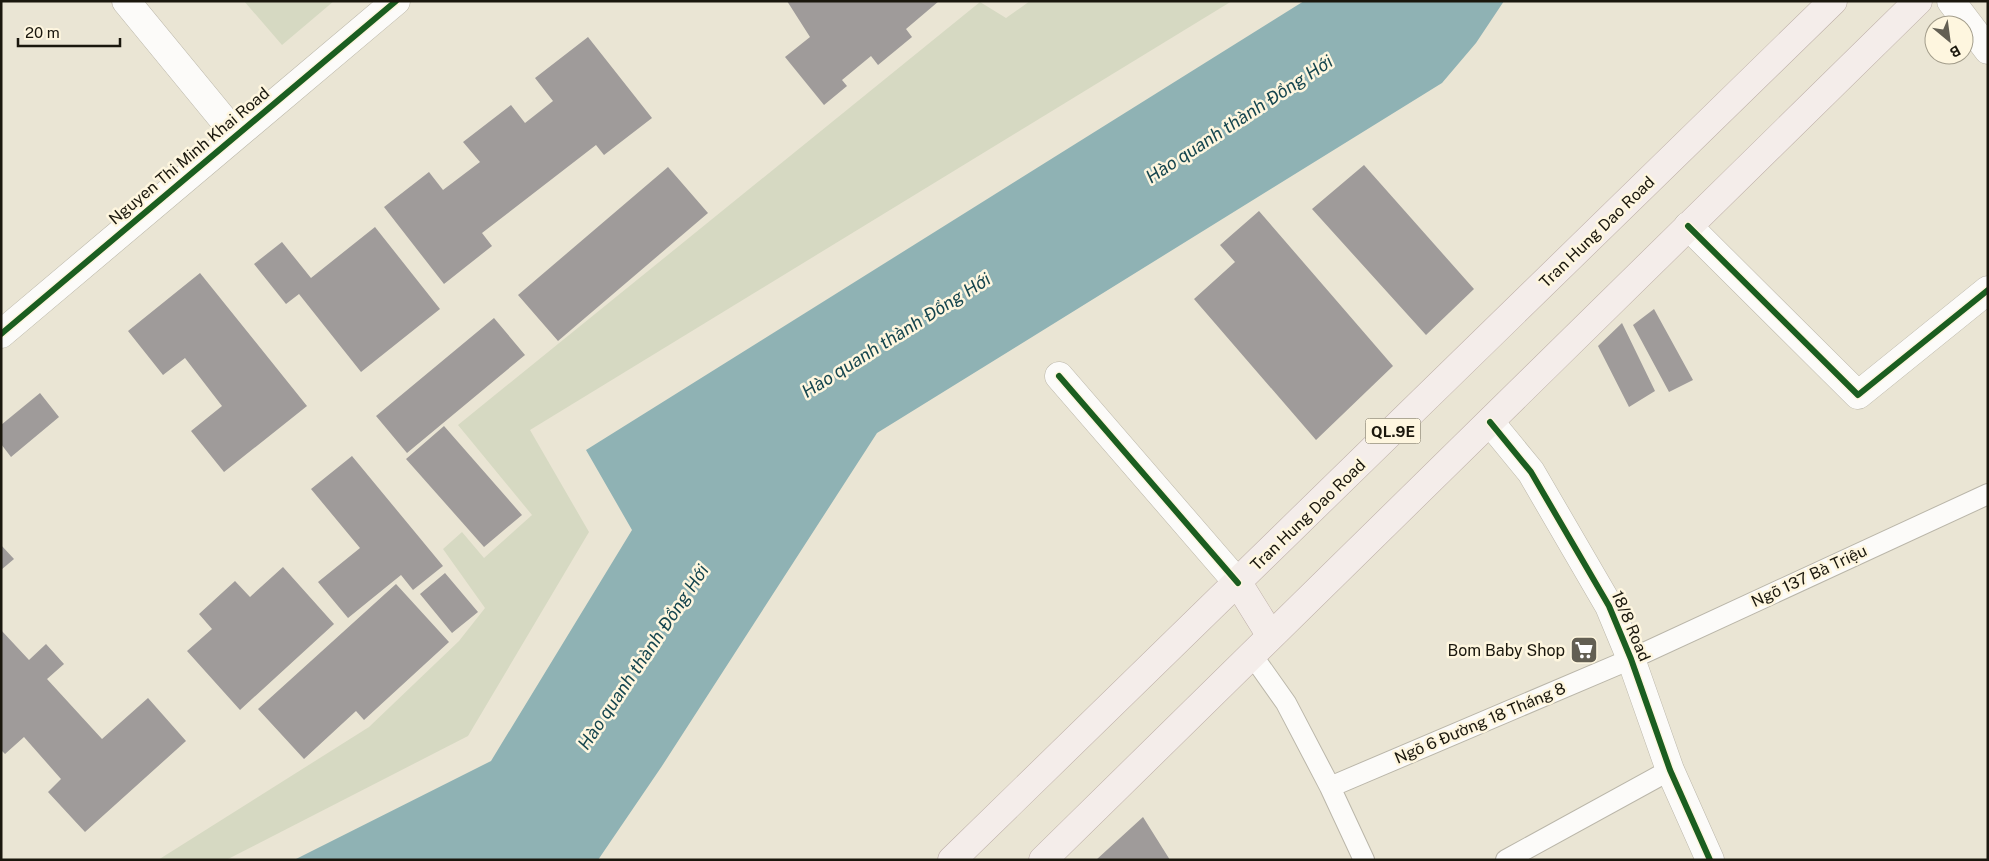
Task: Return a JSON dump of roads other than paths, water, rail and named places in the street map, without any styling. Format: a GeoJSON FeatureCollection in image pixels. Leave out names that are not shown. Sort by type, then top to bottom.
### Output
{"type":"FeatureCollection","features":[{"type":"Feature","properties":{"kind":"main road","name":"Tran Hung Dao Road"},"geometry":{"type":"LineString","coordinates":[[952,860],[1833,1]]}},
{"type":"Feature","properties":{"kind":"main road"},"geometry":{"type":"LineString","coordinates":[[1043,860],[1918,1]]}},
{"type":"Feature","properties":{"kind":"main road"},"geometry":{"type":"LineString","coordinates":[[1238,583],[1271,636]]}},
{"type":"Feature","properties":{"kind":"street"},"geometry":{"type":"LineString","coordinates":[[126,1],[236,134]]}},
{"type":"Feature","properties":{"kind":"street","name":"Nguyen Thi Minh Khai Road"},"geometry":{"type":"LineString","coordinates":[[1,334],[396,1]]}},
{"type":"Feature","properties":{"kind":"street"},"geometry":{"type":"LineString","coordinates":[[1951,1],[1988,50]]}},
{"type":"Feature","properties":{"kind":"street"},"geometry":{"type":"LineString","coordinates":[[1688,226],[1858,395],[1988,290]]}},
{"type":"Feature","properties":{"kind":"street"},"geometry":{"type":"LineString","coordinates":[[1060,376],[1238,583]]}},
{"type":"Feature","properties":{"kind":"street","name":"18/8 Road"},"geometry":{"type":"LineString","coordinates":[[1490,422],[1531,472],[1574,542],[1609,606],[1631,659],[1670,770],[1710,860]]}},
{"type":"Feature","properties":{"kind":"lane","name":"Ngõ 137 Bà Triệu"},"geometry":{"type":"LineString","coordinates":[[1631,659],[1988,494]]}},
{"type":"Feature","properties":{"kind":"lane"},"geometry":{"type":"LineString","coordinates":[[1252,655],[1286,702],[1330,787],[1364,860]]}},
{"type":"Feature","properties":{"kind":"lane","name":"Ngõ 6 Đường 18 Tháng 8"},"geometry":{"type":"LineString","coordinates":[[1330,787],[1631,659]]}},
{"type":"Feature","properties":{"kind":"lane"},"geometry":{"type":"LineString","coordinates":[[1506,860],[1670,770]]}},
{"type":"Feature","properties":{"kind":"water","name":"Hào quanh thành Đồng Hới"},"geometry":{"type":"Polygon","coordinates":[[[1304,1],[1504,1],[1476,43],[1442,83],[877,433],[662,766],[598,860],[294,860],[491,761],[632,530],[586,450],[1304,1]]]}},
{"type":"Feature","properties":{"kind":"place","name":"Bom Baby Shop"},"geometry":{"type":"Point","coordinates":[1584,650]}}]}
